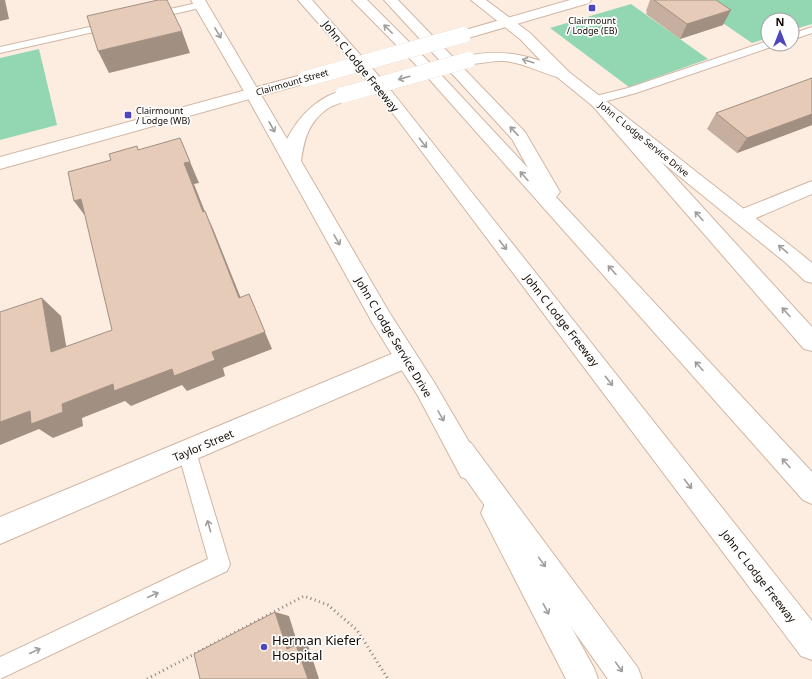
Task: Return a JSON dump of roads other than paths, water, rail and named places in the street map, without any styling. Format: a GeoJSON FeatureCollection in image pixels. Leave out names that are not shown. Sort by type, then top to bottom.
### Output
{"type":"FeatureCollection","features":[{"type":"Feature","properties":{"kind":"main road","name":"John C Lodge Freeway"},"geometry":{"type":"LineString","coordinates":[[305,0],[331,28],[399,112],[812,645]]}},
{"type":"Feature","properties":{"kind":"main road"},"geometry":{"type":"LineString","coordinates":[[359,0],[427,68],[559,214],[571,224],[812,492]]}},
{"type":"Feature","properties":{"kind":"main road"},"geometry":{"type":"LineString","coordinates":[[391,0],[518,136],[571,224]]}},
{"type":"Feature","properties":{"kind":"main road","name":"John C Lodge Service Drive"},"geometry":{"type":"LineString","coordinates":[[478,0],[526,36],[564,75],[742,217],[812,275]]}},
{"type":"Feature","properties":{"kind":"main road","name":"Clairmount Street"},"geometry":{"type":"LineString","coordinates":[[0,163],[584,0]]}},
{"type":"Feature","properties":{"kind":"main road","name":"John C Lodge Service Drive"},"geometry":{"type":"LineString","coordinates":[[199,3],[253,93],[381,318],[462,452],[584,679]]}},
{"type":"Feature","properties":{"kind":"main road"},"geometry":{"type":"LineString","coordinates":[[292,162],[296,138],[308,119],[321,106],[343,96],[482,56],[503,55],[526,60],[564,75]]}},
{"type":"Feature","properties":{"kind":"main road"},"geometry":{"type":"LineString","coordinates":[[596,100],[812,342]]}},
{"type":"Feature","properties":{"kind":"main road"},"geometry":{"type":"LineString","coordinates":[[742,217],[812,186]]}},
{"type":"Feature","properties":{"kind":"main road","name":"Taylor Street"},"geometry":{"type":"LineString","coordinates":[[0,531],[406,358]]}},
{"type":"Feature","properties":{"kind":"main road"},"geometry":{"type":"LineString","coordinates":[[462,452],[627,679]]}},
{"type":"Feature","properties":{"kind":"lane"},"geometry":{"type":"LineString","coordinates":[[138,19],[199,3]]}},
{"type":"Feature","properties":{"kind":"lane"},"geometry":{"type":"LineString","coordinates":[[0,50],[123,22]]}},
{"type":"Feature","properties":{"kind":"lane"},"geometry":{"type":"LineString","coordinates":[[800,34],[812,30]]}},
{"type":"Feature","properties":{"kind":"lane"},"geometry":{"type":"LineString","coordinates":[[596,100],[632,92],[760,47]]}},
{"type":"Feature","properties":{"kind":"lane"},"geometry":{"type":"LineString","coordinates":[[0,668],[220,564],[187,452]]}},
{"type":"Feature","properties":{"kind":"place","name":"Clairmount / Lodge (EB)"},"geometry":{"type":"Point","coordinates":[592,8]}},
{"type":"Feature","properties":{"kind":"place","name":"Clairmount / Lodge (WB)"},"geometry":{"type":"Point","coordinates":[128,115]}},
{"type":"Feature","properties":{"kind":"place","name":"Herman Kiefer Hospital"},"geometry":{"type":"Point","coordinates":[264,647]}}]}
